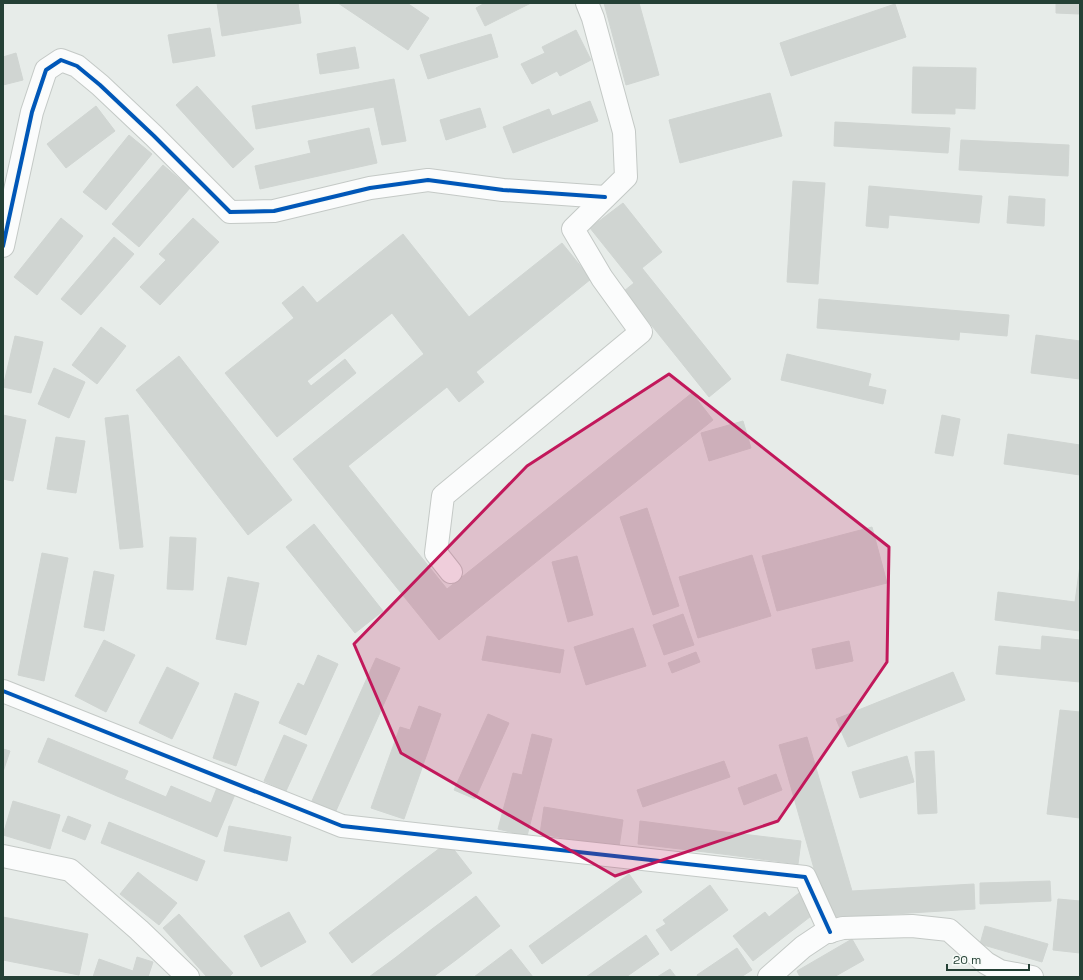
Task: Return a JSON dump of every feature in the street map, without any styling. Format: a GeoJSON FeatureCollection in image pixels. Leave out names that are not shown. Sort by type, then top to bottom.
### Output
{"type":"FeatureCollection","features":[{"type":"Feature","properties":{"kind":"street"},"geometry":{"type":"LineString","coordinates":[[451,572],[436,553],[443,496],[641,332],[602,278],[573,229],[626,176],[624,132],[593,18],[587,3]]}},
{"type":"Feature","properties":{"kind":"street"},"geometry":{"type":"LineString","coordinates":[[3,246],[32,112],[46,70],[61,60],[78,66],[100,85],[154,136],[230,212],[274,210],[370,188],[428,180],[503,190],[605,197]]}},
{"type":"Feature","properties":{"kind":"street"},"geometry":{"type":"LineString","coordinates":[[3,691],[342,826],[805,877],[830,932]]}},
{"type":"Feature","properties":{"kind":"street"},"geometry":{"type":"LineString","coordinates":[[3,856],[70,870],[139,930],[188,977]]}},
{"type":"Feature","properties":{"kind":"street"},"geometry":{"type":"LineString","coordinates":[[769,977],[803,947],[824,933],[843,928],[912,926],[950,930],[986,963],[1000,971],[1032,977]]}},
{"type":"Feature","properties":{"kind":"highlighted area"},"geometry":{"type":"Polygon","coordinates":[[[669,374],[889,547],[887,662],[778,821],[615,876],[401,753],[354,644],[527,466],[669,374]]]}},
{"type":"Feature","properties":{"kind":"building"},"geometry":{"type":"Polygon","coordinates":[[[217,3],[298,3],[301,23],[222,36],[217,3]]]}},
{"type":"Feature","properties":{"kind":"building"},"geometry":{"type":"Polygon","coordinates":[[[338,3],[407,3],[429,18],[408,50],[338,3]]]}},
{"type":"Feature","properties":{"kind":"building"},"geometry":{"type":"Polygon","coordinates":[[[485,3],[531,3],[485,26],[476,8],[485,3]]]}},
{"type":"Feature","properties":{"kind":"building"},"geometry":{"type":"Polygon","coordinates":[[[604,3],[639,3],[659,75],[626,85],[604,3]]]}},
{"type":"Feature","properties":{"kind":"building"},"geometry":{"type":"Polygon","coordinates":[[[1056,3],[1080,3],[1080,14],[1056,13],[1056,3]]]}},
{"type":"Feature","properties":{"kind":"building"},"geometry":{"type":"Polygon","coordinates":[[[895,4],[906,37],[791,76],[780,43],[895,4]]]}},
{"type":"Feature","properties":{"kind":"building"},"geometry":{"type":"Polygon","coordinates":[[[210,28],[215,56],[173,63],[168,35],[210,28]]]}},
{"type":"Feature","properties":{"kind":"building"},"geometry":{"type":"Polygon","coordinates":[[[576,30],[591,60],[560,76],[557,71],[532,84],[521,64],[545,53],[542,47],[576,30]]]}},
{"type":"Feature","properties":{"kind":"building"},"geometry":{"type":"Polygon","coordinates":[[[491,34],[498,57],[428,79],[420,55],[491,34]]]}},
{"type":"Feature","properties":{"kind":"building"},"geometry":{"type":"Polygon","coordinates":[[[355,47],[359,68],[320,74],[317,54],[355,47]]]}},
{"type":"Feature","properties":{"kind":"building"},"geometry":{"type":"Polygon","coordinates":[[[16,53],[23,80],[3,85],[3,57],[16,53]]]}},
{"type":"Feature","properties":{"kind":"building"},"geometry":{"type":"Polygon","coordinates":[[[913,67],[976,68],[975,109],[955,108],[955,114],[912,113],[913,67]]]}},
{"type":"Feature","properties":{"kind":"building"},"geometry":{"type":"Polygon","coordinates":[[[394,79],[406,141],[382,145],[374,107],[256,129],[252,106],[394,79]]]}},
{"type":"Feature","properties":{"kind":"building"},"geometry":{"type":"Polygon","coordinates":[[[197,86],[254,149],[233,168],[176,105],[197,86]]]}},
{"type":"Feature","properties":{"kind":"building"},"geometry":{"type":"Polygon","coordinates":[[[770,93],[782,136],[680,163],[669,120],[770,93]]]}},
{"type":"Feature","properties":{"kind":"building"},"geometry":{"type":"Polygon","coordinates":[[[590,101],[598,121],[513,153],[503,127],[549,109],[552,116],[590,101]]]}},
{"type":"Feature","properties":{"kind":"building"},"geometry":{"type":"Polygon","coordinates":[[[96,106],[115,131],[66,168],[47,144],[96,106]]]}},
{"type":"Feature","properties":{"kind":"building"},"geometry":{"type":"Polygon","coordinates":[[[480,108],[486,127],[446,140],[440,120],[480,108]]]}},
{"type":"Feature","properties":{"kind":"building"},"geometry":{"type":"Polygon","coordinates":[[[835,122],[950,128],[948,153],[834,146],[835,122]]]}},
{"type":"Feature","properties":{"kind":"building"},"geometry":{"type":"Polygon","coordinates":[[[369,128],[377,163],[260,189],[255,166],[311,153],[308,141],[369,128]]]}},
{"type":"Feature","properties":{"kind":"building"},"geometry":{"type":"Polygon","coordinates":[[[129,135],[152,154],[106,210],[83,192],[129,135]]]}},
{"type":"Feature","properties":{"kind":"building"},"geometry":{"type":"Polygon","coordinates":[[[961,140],[1069,145],[1068,176],[959,170],[961,140]]]}},
{"type":"Feature","properties":{"kind":"building"},"geometry":{"type":"Polygon","coordinates":[[[163,165],[190,188],[139,247],[112,224],[163,165]]]}},
{"type":"Feature","properties":{"kind":"building"},"geometry":{"type":"Polygon","coordinates":[[[793,181],[825,183],[818,284],[787,282],[793,181]]]}},
{"type":"Feature","properties":{"kind":"building"},"geometry":{"type":"Polygon","coordinates":[[[869,186],[982,196],[979,223],[889,215],[888,228],[866,226],[869,186]]]}},
{"type":"Feature","properties":{"kind":"building"},"geometry":{"type":"Polygon","coordinates":[[[1009,196],[1045,199],[1044,226],[1007,223],[1009,196]]]}},
{"type":"Feature","properties":{"kind":"building"},"geometry":{"type":"Polygon","coordinates":[[[623,203],[662,252],[642,268],[731,379],[709,397],[624,291],[634,283],[590,228],[623,203]]]}},
{"type":"Feature","properties":{"kind":"building"},"geometry":{"type":"Polygon","coordinates":[[[61,218],[83,236],[37,295],[14,277],[61,218]]]}},
{"type":"Feature","properties":{"kind":"building"},"geometry":{"type":"Polygon","coordinates":[[[193,218],[219,242],[160,305],[140,287],[166,260],[159,254],[193,218]]]}},
{"type":"Feature","properties":{"kind":"building"},"geometry":{"type":"Polygon","coordinates":[[[403,234],[469,317],[562,243],[591,279],[476,372],[484,382],[459,402],[447,387],[348,466],[447,589],[692,393],[713,420],[439,640],[293,459],[424,354],[392,313],[307,381],[311,386],[345,359],[356,373],[277,437],[225,373],[294,318],[282,303],[303,286],[317,303],[403,234]]]}},
{"type":"Feature","properties":{"kind":"building"},"geometry":{"type":"Polygon","coordinates":[[[114,237],[134,254],[81,315],[61,299],[114,237]]]}},
{"type":"Feature","properties":{"kind":"building"},"geometry":{"type":"Polygon","coordinates":[[[819,299],[961,311],[959,340],[817,328],[819,299]]]}},
{"type":"Feature","properties":{"kind":"building"},"geometry":{"type":"Polygon","coordinates":[[[961,311],[1009,315],[1007,336],[960,332],[961,311]]]}},
{"type":"Feature","properties":{"kind":"building"},"geometry":{"type":"Polygon","coordinates":[[[101,327],[126,346],[97,384],[72,365],[101,327]]]}},
{"type":"Feature","properties":{"kind":"building"},"geometry":{"type":"Polygon","coordinates":[[[1036,335],[1080,341],[1080,379],[1031,373],[1036,335]]]}},
{"type":"Feature","properties":{"kind":"building"},"geometry":{"type":"Polygon","coordinates":[[[15,336],[43,342],[31,393],[3,387],[15,336]]]}},
{"type":"Feature","properties":{"kind":"building"},"geometry":{"type":"Polygon","coordinates":[[[787,354],[871,374],[868,386],[886,390],[883,404],[781,380],[787,354]]]}},
{"type":"Feature","properties":{"kind":"building"},"geometry":{"type":"Polygon","coordinates":[[[179,356],[292,500],[248,535],[136,390],[179,356]]]}},
{"type":"Feature","properties":{"kind":"building"},"geometry":{"type":"Polygon","coordinates":[[[54,368],[85,382],[69,418],[38,404],[54,368]]]}},
{"type":"Feature","properties":{"kind":"building"},"geometry":{"type":"Polygon","coordinates":[[[3,415],[26,420],[13,481],[3,479],[3,415]]]}},
{"type":"Feature","properties":{"kind":"building"},"geometry":{"type":"Polygon","coordinates":[[[128,415],[143,547],[120,549],[105,418],[128,415]]]}},
{"type":"Feature","properties":{"kind":"building"},"geometry":{"type":"Polygon","coordinates":[[[942,415],[960,419],[953,456],[935,453],[942,415]]]}},
{"type":"Feature","properties":{"kind":"building"},"geometry":{"type":"Polygon","coordinates":[[[743,421],[751,448],[709,461],[701,433],[743,421]]]}},
{"type":"Feature","properties":{"kind":"building"},"geometry":{"type":"Polygon","coordinates":[[[1008,434],[1080,445],[1080,475],[1004,464],[1008,434]]]}},
{"type":"Feature","properties":{"kind":"building"},"geometry":{"type":"Polygon","coordinates":[[[56,437],[85,441],[76,493],[47,489],[56,437]]]}},
{"type":"Feature","properties":{"kind":"building"},"geometry":{"type":"Polygon","coordinates":[[[647,508],[679,606],[653,615],[620,517],[647,508]]]}},
{"type":"Feature","properties":{"kind":"building"},"geometry":{"type":"Polygon","coordinates":[[[314,524],[383,611],[355,633],[286,547],[314,524]]]}},
{"type":"Feature","properties":{"kind":"building"},"geometry":{"type":"Polygon","coordinates":[[[872,527],[887,583],[777,611],[762,556],[872,527]]]}},
{"type":"Feature","properties":{"kind":"building"},"geometry":{"type":"Polygon","coordinates":[[[170,537],[196,538],[193,590],[167,589],[170,537]]]}},
{"type":"Feature","properties":{"kind":"building"},"geometry":{"type":"Polygon","coordinates":[[[42,553],[68,558],[44,681],[18,675],[42,553]]]}},
{"type":"Feature","properties":{"kind":"building"},"geometry":{"type":"Polygon","coordinates":[[[752,555],[771,616],[698,638],[679,577],[752,555]]]}},
{"type":"Feature","properties":{"kind":"building"},"geometry":{"type":"Polygon","coordinates":[[[577,556],[593,615],[568,622],[552,562],[577,556]]]}},
{"type":"Feature","properties":{"kind":"building"},"geometry":{"type":"Polygon","coordinates":[[[1080,565],[1080,631],[995,620],[998,592],[1075,602],[1080,565]]]}},
{"type":"Feature","properties":{"kind":"building"},"geometry":{"type":"Polygon","coordinates":[[[94,571],[114,575],[104,631],[84,627],[94,571]]]}},
{"type":"Feature","properties":{"kind":"building"},"geometry":{"type":"Polygon","coordinates":[[[228,577],[259,583],[246,645],[216,639],[228,577]]]}},
{"type":"Feature","properties":{"kind":"building"},"geometry":{"type":"Polygon","coordinates":[[[683,614],[694,645],[664,655],[653,625],[683,614]]]}},
{"type":"Feature","properties":{"kind":"building"},"geometry":{"type":"Polygon","coordinates":[[[633,628],[646,666],[586,685],[574,647],[633,628]]]}},
{"type":"Feature","properties":{"kind":"building"},"geometry":{"type":"Polygon","coordinates":[[[487,636],[564,650],[560,673],[482,660],[487,636]]]}},
{"type":"Feature","properties":{"kind":"building"},"geometry":{"type":"Polygon","coordinates":[[[1042,636],[1080,640],[1080,682],[996,674],[999,646],[1041,650],[1042,636]]]}},
{"type":"Feature","properties":{"kind":"building"},"geometry":{"type":"Polygon","coordinates":[[[104,640],[135,655],[106,712],[75,696],[104,640]]]}},
{"type":"Feature","properties":{"kind":"building"},"geometry":{"type":"Polygon","coordinates":[[[849,641],[853,661],[816,669],[812,649],[849,641]]]}},
{"type":"Feature","properties":{"kind":"building"},"geometry":{"type":"Polygon","coordinates":[[[696,652],[700,662],[672,673],[668,663],[696,652]]]}},
{"type":"Feature","properties":{"kind":"building"},"geometry":{"type":"Polygon","coordinates":[[[318,655],[338,664],[306,735],[279,723],[298,683],[304,686],[318,655]]]}},
{"type":"Feature","properties":{"kind":"building"},"geometry":{"type":"Polygon","coordinates":[[[376,658],[400,668],[335,813],[311,803],[376,658]]]}},
{"type":"Feature","properties":{"kind":"building"},"geometry":{"type":"Polygon","coordinates":[[[167,667],[199,683],[172,739],[139,723],[167,667]]]}},
{"type":"Feature","properties":{"kind":"building"},"geometry":{"type":"Polygon","coordinates":[[[953,672],[965,700],[848,747],[836,719],[953,672]]]}},
{"type":"Feature","properties":{"kind":"building"},"geometry":{"type":"Polygon","coordinates":[[[235,693],[259,702],[236,766],[213,758],[235,693]]]}},
{"type":"Feature","properties":{"kind":"building"},"geometry":{"type":"Polygon","coordinates":[[[419,706],[441,714],[404,819],[371,808],[400,727],[410,730],[419,706]]]}},
{"type":"Feature","properties":{"kind":"building"},"geometry":{"type":"Polygon","coordinates":[[[1060,710],[1080,712],[1080,818],[1047,814],[1060,710]]]}},
{"type":"Feature","properties":{"kind":"building"},"geometry":{"type":"Polygon","coordinates":[[[488,714],[509,723],[475,799],[454,790],[488,714]]]}},
{"type":"Feature","properties":{"kind":"building"},"geometry":{"type":"Polygon","coordinates":[[[532,734],[552,739],[527,836],[498,829],[513,773],[522,775],[532,734]]]}},
{"type":"Feature","properties":{"kind":"building"},"geometry":{"type":"Polygon","coordinates":[[[284,735],[307,745],[286,791],[264,781],[284,735]]]}},
{"type":"Feature","properties":{"kind":"building"},"geometry":{"type":"Polygon","coordinates":[[[807,737],[852,891],[974,884],[975,909],[828,918],[779,745],[807,737]]]}},
{"type":"Feature","properties":{"kind":"building"},"geometry":{"type":"Polygon","coordinates":[[[48,738],[128,771],[117,796],[38,762],[48,738]]]}},
{"type":"Feature","properties":{"kind":"building"},"geometry":{"type":"Polygon","coordinates":[[[3,749],[10,751],[3,772],[3,749]]]}},
{"type":"Feature","properties":{"kind":"building"},"geometry":{"type":"Polygon","coordinates":[[[934,751],[937,813],[918,814],[915,752],[934,751]]]}},
{"type":"Feature","properties":{"kind":"building"},"geometry":{"type":"Polygon","coordinates":[[[907,756],[914,782],[860,798],[852,772],[907,756]]]}},
{"type":"Feature","properties":{"kind":"building"},"geometry":{"type":"Polygon","coordinates":[[[724,761],[730,777],[643,807],[637,790],[724,761]]]}},
{"type":"Feature","properties":{"kind":"building"},"geometry":{"type":"Polygon","coordinates":[[[776,774],[782,790],[744,805],[738,788],[776,774]]]}},
{"type":"Feature","properties":{"kind":"building"},"geometry":{"type":"Polygon","coordinates":[[[124,779],[166,797],[159,813],[117,796],[124,779]]]}},
{"type":"Feature","properties":{"kind":"building"},"geometry":{"type":"Polygon","coordinates":[[[218,785],[236,792],[217,837],[159,813],[171,786],[211,803],[218,785]]]}},
{"type":"Feature","properties":{"kind":"building"},"geometry":{"type":"Polygon","coordinates":[[[13,801],[60,815],[50,849],[3,835],[13,801]]]}},
{"type":"Feature","properties":{"kind":"building"},"geometry":{"type":"Polygon","coordinates":[[[544,807],[623,820],[619,847],[540,834],[544,807]]]}},
{"type":"Feature","properties":{"kind":"building"},"geometry":{"type":"Polygon","coordinates":[[[68,816],[91,825],[85,840],[62,831],[68,816]]]}},
{"type":"Feature","properties":{"kind":"building"},"geometry":{"type":"Polygon","coordinates":[[[640,821],[725,832],[722,854],[638,844],[640,821]]]}},
{"type":"Feature","properties":{"kind":"building"},"geometry":{"type":"Polygon","coordinates":[[[109,822],[205,861],[197,881],[101,843],[109,822]]]}},
{"type":"Feature","properties":{"kind":"building"},"geometry":{"type":"Polygon","coordinates":[[[229,826],[291,837],[287,861],[224,851],[229,826]]]}},
{"type":"Feature","properties":{"kind":"building"},"geometry":{"type":"Polygon","coordinates":[[[725,832],[801,841],[798,864],[722,854],[725,832]]]}},
{"type":"Feature","properties":{"kind":"building"},"geometry":{"type":"Polygon","coordinates":[[[448,842],[472,873],[428,906],[404,875],[448,842]]]}},
{"type":"Feature","properties":{"kind":"building"},"geometry":{"type":"Polygon","coordinates":[[[138,872],[177,903],[159,925],[120,894],[138,872]]]}},
{"type":"Feature","properties":{"kind":"building"},"geometry":{"type":"Polygon","coordinates":[[[629,874],[642,892],[542,964],[529,946],[629,874]]]}},
{"type":"Feature","properties":{"kind":"building"},"geometry":{"type":"Polygon","coordinates":[[[404,875],[428,906],[390,934],[367,904],[404,875]]]}},
{"type":"Feature","properties":{"kind":"building"},"geometry":{"type":"Polygon","coordinates":[[[1050,881],[1051,901],[980,904],[980,883],[1050,881]]]}},
{"type":"Feature","properties":{"kind":"building"},"geometry":{"type":"Polygon","coordinates":[[[710,885],[728,910],[671,951],[656,930],[666,924],[663,920],[710,885]]]}},
{"type":"Feature","properties":{"kind":"building"},"geometry":{"type":"Polygon","coordinates":[[[799,893],[815,913],[753,961],[733,936],[765,912],[769,917],[799,893]]]}},
{"type":"Feature","properties":{"kind":"building"},"geometry":{"type":"Polygon","coordinates":[[[476,896],[500,926],[456,960],[432,929],[476,896]]]}},
{"type":"Feature","properties":{"kind":"building"},"geometry":{"type":"Polygon","coordinates":[[[1058,899],[1080,901],[1080,953],[1053,950],[1058,899]]]}},
{"type":"Feature","properties":{"kind":"building"},"geometry":{"type":"Polygon","coordinates":[[[367,904],[390,934],[352,963],[329,933],[367,904]]]}},
{"type":"Feature","properties":{"kind":"building"},"geometry":{"type":"Polygon","coordinates":[[[289,912],[306,942],[261,967],[244,936],[289,912]]]}},
{"type":"Feature","properties":{"kind":"building"},"geometry":{"type":"Polygon","coordinates":[[[179,914],[233,973],[229,977],[207,977],[163,928],[179,914]]]}},
{"type":"Feature","properties":{"kind":"building"},"geometry":{"type":"Polygon","coordinates":[[[3,917],[88,934],[79,975],[3,960],[3,917]]]}},
{"type":"Feature","properties":{"kind":"building"},"geometry":{"type":"Polygon","coordinates":[[[985,926],[1048,944],[1042,962],[980,944],[985,926]]]}},
{"type":"Feature","properties":{"kind":"building"},"geometry":{"type":"Polygon","coordinates":[[[432,929],[456,960],[433,977],[410,977],[395,958],[432,929]]]}},
{"type":"Feature","properties":{"kind":"building"},"geometry":{"type":"Polygon","coordinates":[[[646,935],[659,954],[626,977],[586,977],[646,935]]]}},
{"type":"Feature","properties":{"kind":"building"},"geometry":{"type":"Polygon","coordinates":[[[852,939],[864,960],[834,977],[800,977],[797,971],[852,939]]]}},
{"type":"Feature","properties":{"kind":"building"},"geometry":{"type":"Polygon","coordinates":[[[737,948],[752,970],[741,977],[698,977],[697,975],[737,948]]]}},
{"type":"Feature","properties":{"kind":"building"},"geometry":{"type":"Polygon","coordinates":[[[511,949],[533,977],[474,977],[511,949]]]}},
{"type":"Feature","properties":{"kind":"building"},"geometry":{"type":"Polygon","coordinates":[[[137,957],[153,962],[148,977],[93,977],[99,959],[133,971],[137,957]]]}},
{"type":"Feature","properties":{"kind":"building"},"geometry":{"type":"Polygon","coordinates":[[[395,958],[410,977],[369,977],[395,958]]]}},
{"type":"Feature","properties":{"kind":"building"},"geometry":{"type":"Polygon","coordinates":[[[670,969],[676,977],[657,977],[670,969]]]}},
{"type":"Feature","properties":{"kind":"cycle path"},"geometry":{"type":"LineString","coordinates":[[3,246],[32,112],[46,70],[61,60],[77,66],[100,85],[154,136],[230,212],[274,211],[370,188],[428,180],[503,190],[605,197]]}},
{"type":"Feature","properties":{"kind":"cycle path"},"geometry":{"type":"LineString","coordinates":[[3,691],[342,826],[805,877],[830,932]]}}]}
